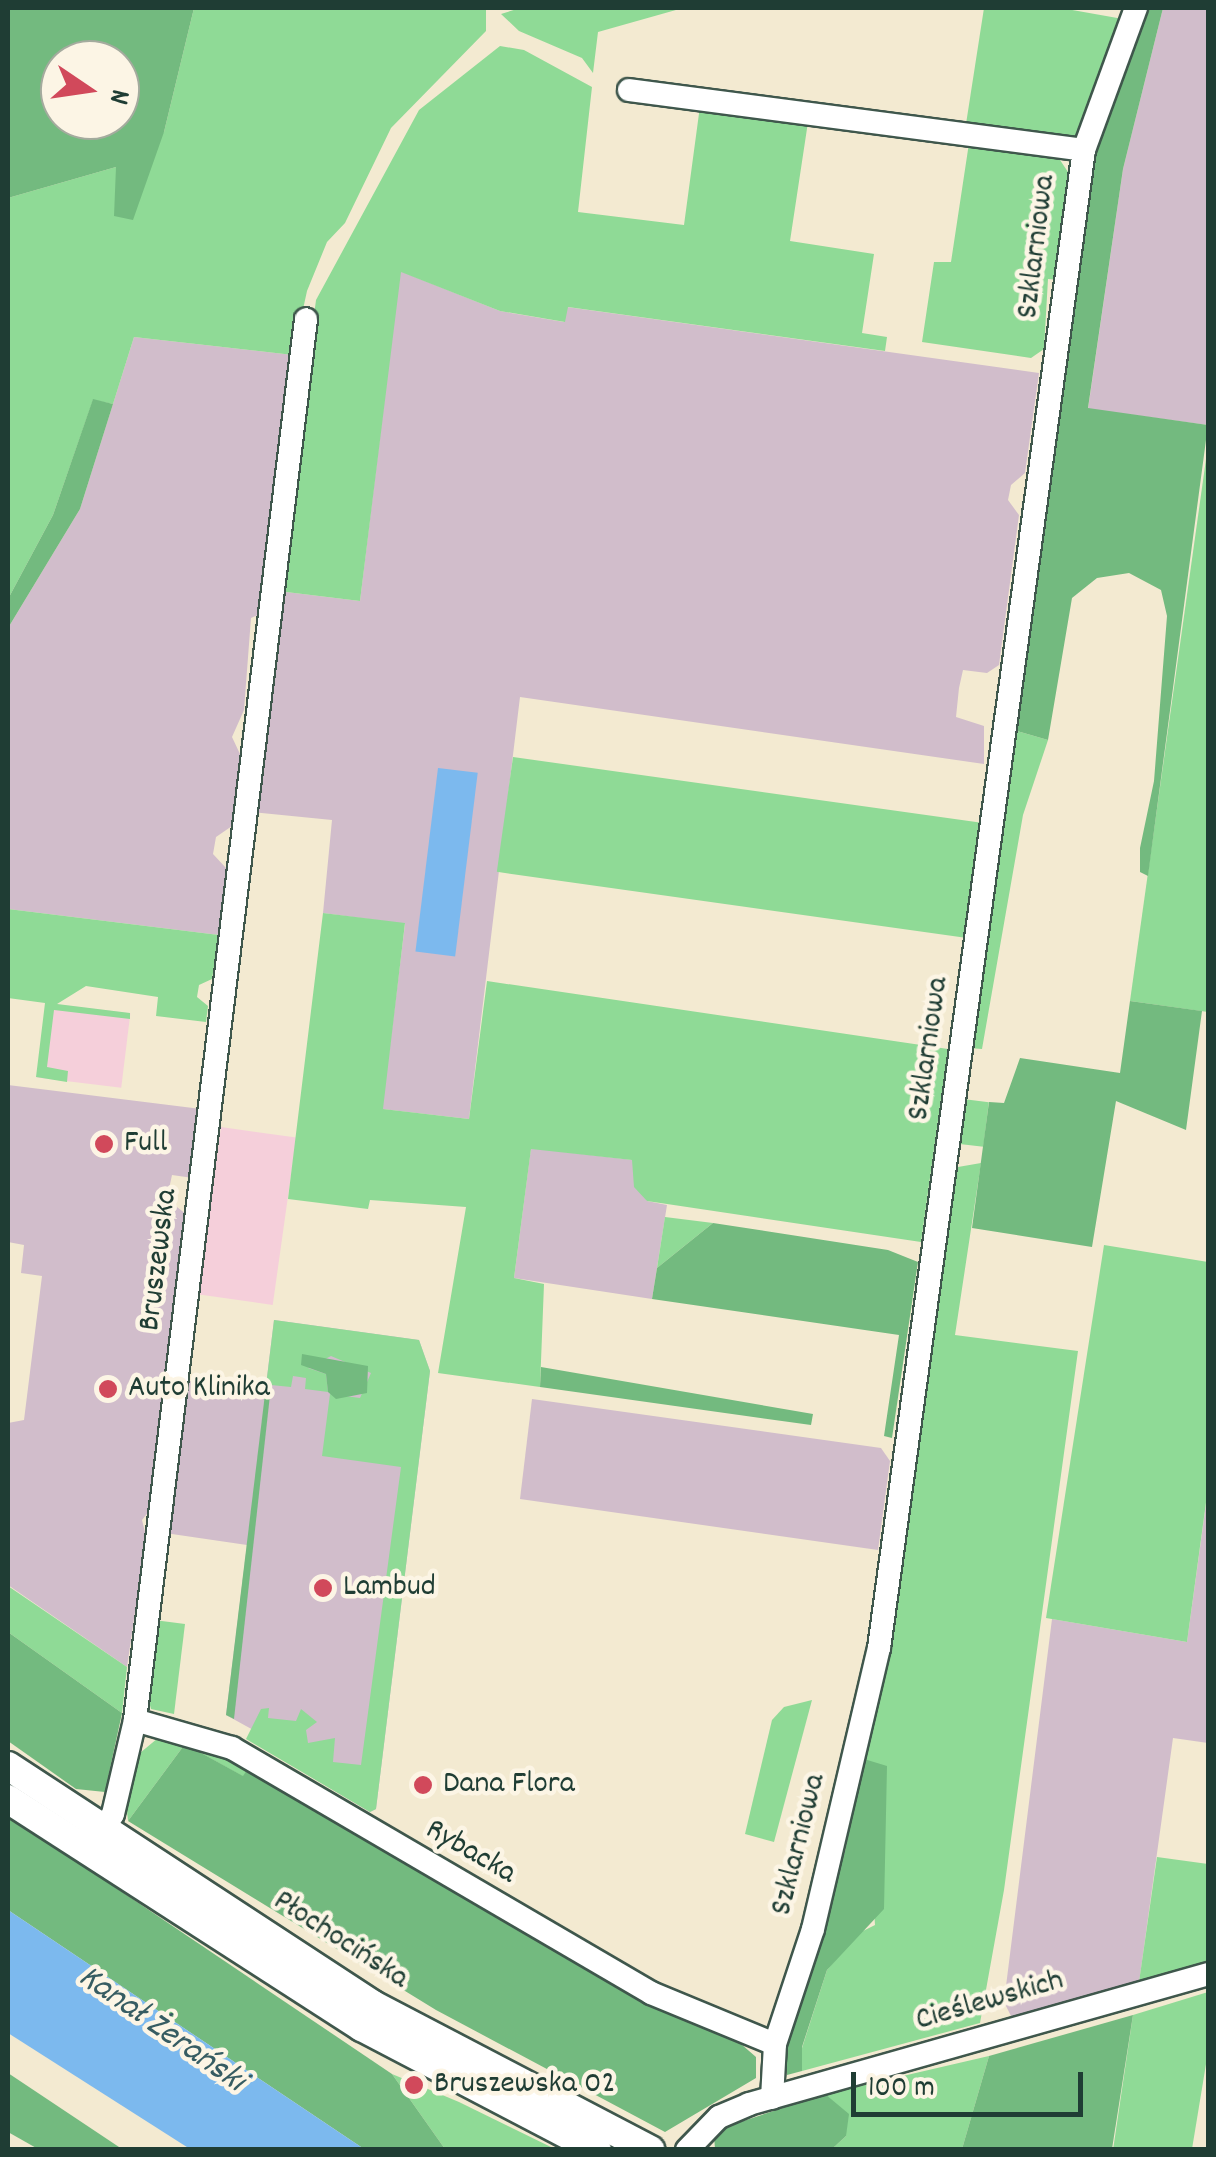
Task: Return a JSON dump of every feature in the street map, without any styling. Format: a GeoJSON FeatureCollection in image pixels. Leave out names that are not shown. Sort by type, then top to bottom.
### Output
{"type":"FeatureCollection","features":[{"type":"Feature","properties":{"kind":"main road","name":"Płochocińska"},"geometry":{"type":"LineString","coordinates":[[8,1766],[60,1816],[362,2027],[597,2150]]}},
{"type":"Feature","properties":{"kind":"main road","name":"Płochocińska"},"geometry":{"type":"LineString","coordinates":[[8,1799],[104,1829],[373,2005],[650,2150]]}},
{"type":"Feature","properties":{"kind":"street","name":"Szklarniowa"},"geometry":{"type":"LineString","coordinates":[[772,2098],[775,2044],[817,1913],[879,1648],[1084,150],[1136,8]]}},
{"type":"Feature","properties":{"kind":"street"},"geometry":{"type":"LineString","coordinates":[[629,90],[1084,150]]}},
{"type":"Feature","properties":{"kind":"street","name":"Bruszewska"},"geometry":{"type":"LineString","coordinates":[[104,1829],[116,1801],[135,1720],[253,725],[306,318]]}},
{"type":"Feature","properties":{"kind":"street","name":"Rybacka"},"geometry":{"type":"LineString","coordinates":[[135,1720],[232,1748],[651,1993],[775,2044]]}},
{"type":"Feature","properties":{"kind":"street"},"geometry":{"type":"LineString","coordinates":[[60,1816],[116,1801]]}},
{"type":"Feature","properties":{"kind":"street","name":"Cieślewskich"},"geometry":{"type":"LineString","coordinates":[[688,2150],[719,2116],[772,2098],[1208,1974]]}},
{"type":"Feature","properties":{"kind":"shaded area"},"geometry":{"type":"Polygon","coordinates":[[[1163,8],[1208,8],[1208,425],[1088,409],[1123,169],[1163,8]]]}},
{"type":"Feature","properties":{"kind":"shaded area"},"geometry":{"type":"Polygon","coordinates":[[[400,271],[500,311],[564,322],[567,307],[1039,373],[1025,473],[1011,485],[1008,500],[1019,515],[999,665],[987,673],[963,670],[959,688],[956,717],[984,726],[984,764],[520,697],[469,1119],[382,1109],[405,924],[323,913],[332,820],[251,812],[278,591],[360,601],[400,271]]]}},
{"type":"Feature","properties":{"kind":"shaded area"},"geometry":{"type":"Polygon","coordinates":[[[134,337],[293,355],[258,615],[251,618],[244,710],[232,737],[240,754],[232,826],[216,837],[213,854],[226,868],[219,935],[8,909],[8,628],[80,509],[134,337]]]}},
{"type":"Feature","properties":{"kind":"shaded area"},"geometry":{"type":"Polygon","coordinates":[[[46,1003],[130,1013],[121,1088],[37,1077],[46,1003]]]}},
{"type":"Feature","properties":{"kind":"shaded area"},"geometry":{"type":"Polygon","coordinates":[[[8,1085],[201,1109],[193,1178],[172,1175],[169,1189],[168,1200],[191,1218],[154,1470],[158,1500],[142,1520],[146,1536],[127,1667],[8,1585],[8,1423],[24,1420],[42,1276],[21,1273],[24,1245],[8,1242],[8,1085]]]}},
{"type":"Feature","properties":{"kind":"shaded area"},"geometry":{"type":"Polygon","coordinates":[[[221,1127],[296,1138],[273,1305],[197,1294],[221,1127]]]}},
{"type":"Feature","properties":{"kind":"shaded area"},"geometry":{"type":"Polygon","coordinates":[[[531,1148],[633,1160],[647,1201],[667,1205],[652,1299],[514,1278],[531,1148]]]}},
{"type":"Feature","properties":{"kind":"shaded area","name":"Lambud"},"geometry":{"type":"Polygon","coordinates":[[[274,1320],[419,1340],[430,1371],[376,1809],[370,1812],[268,1751],[266,1737],[226,1715],[247,1545],[165,1533],[184,1380],[265,1393],[274,1320]]]}},
{"type":"Feature","properties":{"kind":"shaded area"},"geometry":{"type":"Polygon","coordinates":[[[532,1399],[881,1448],[890,1461],[878,1550],[520,1499],[532,1399]]]}},
{"type":"Feature","properties":{"kind":"shaded area"},"geometry":{"type":"Polygon","coordinates":[[[1206,1504],[1208,1743],[1173,1738],[1139,1983],[1012,2018],[1004,2002],[1052,1619],[1187,1642],[1206,1504]]]}},
{"type":"Feature","properties":{"kind":"green space"},"geometry":{"type":"Polygon","coordinates":[[[194,8],[486,8],[486,31],[391,128],[345,223],[327,242],[307,291],[293,355],[134,337],[113,404],[93,400],[53,515],[8,599],[8,198],[116,167],[164,132],[194,8]]]}},
{"type":"Feature","properties":{"kind":"green space"},"geometry":{"type":"Polygon","coordinates":[[[194,8],[164,132],[133,220],[114,216],[116,167],[8,198],[8,9],[194,8]]]}},
{"type":"Feature","properties":{"kind":"green space"},"geometry":{"type":"Polygon","coordinates":[[[520,8],[683,8],[598,32],[593,73],[582,58],[519,31],[501,14],[520,8]]]}},
{"type":"Feature","properties":{"kind":"green space"},"geometry":{"type":"Polygon","coordinates":[[[984,8],[1061,8],[1123,19],[1075,138],[966,124],[984,8]]]}},
{"type":"Feature","properties":{"kind":"green space"},"geometry":{"type":"Polygon","coordinates":[[[1144,8],[1163,8],[1123,169],[1088,408],[1208,425],[1148,876],[1140,872],[1140,848],[1154,781],[1167,616],[1161,590],[1129,573],[1097,578],[1072,598],[1048,740],[1017,731],[1089,164],[1144,8]]]}},
{"type":"Feature","properties":{"kind":"green space"},"geometry":{"type":"Polygon","coordinates":[[[500,46],[524,50],[592,87],[578,212],[684,225],[700,106],[808,122],[790,241],[874,254],[862,333],[887,337],[885,351],[568,307],[565,322],[500,311],[401,272],[360,601],[278,591],[316,300],[419,110],[500,46]]]}},
{"type":"Feature","properties":{"kind":"green space"},"geometry":{"type":"Polygon","coordinates":[[[969,143],[1058,157],[1074,181],[1059,280],[1048,279],[1044,349],[1031,358],[922,342],[934,262],[951,262],[969,143]]]}},
{"type":"Feature","properties":{"kind":"green space"},"geometry":{"type":"Polygon","coordinates":[[[93,399],[113,404],[80,509],[8,628],[8,599],[53,515],[93,399]]]}},
{"type":"Feature","properties":{"kind":"green space"},"geometry":{"type":"Polygon","coordinates":[[[1208,445],[1208,1012],[1130,1001],[1208,445]]]}},
{"type":"Feature","properties":{"kind":"green space"},"geometry":{"type":"Polygon","coordinates":[[[1017,731],[1048,740],[1023,815],[982,1049],[969,1048],[1017,731]]]}},
{"type":"Feature","properties":{"kind":"green space"},"geometry":{"type":"Polygon","coordinates":[[[513,757],[981,823],[965,938],[497,872],[513,757]]]}},
{"type":"Feature","properties":{"kind":"green space"},"geometry":{"type":"Polygon","coordinates":[[[8,909],[219,935],[212,979],[199,985],[197,997],[208,1006],[206,1022],[156,1016],[158,997],[86,986],[57,1004],[130,1013],[130,1019],[54,1010],[47,1067],[68,1071],[67,1082],[36,1077],[45,1003],[8,998],[8,909]]]}},
{"type":"Feature","properties":{"kind":"green space"},"geometry":{"type":"Polygon","coordinates":[[[323,913],[405,923],[383,1109],[469,1119],[487,981],[948,1049],[921,1242],[647,1201],[634,1187],[632,1160],[531,1149],[514,1278],[544,1284],[540,1387],[438,1373],[466,1207],[370,1200],[368,1209],[288,1199],[323,913]]]}},
{"type":"Feature","properties":{"kind":"green space"},"geometry":{"type":"Polygon","coordinates":[[[1130,1001],[1202,1011],[1186,1130],[1116,1101],[1092,1247],[972,1228],[989,1102],[1004,1103],[1020,1058],[1120,1073],[1130,1001]]]}},
{"type":"Feature","properties":{"kind":"green space"},"geometry":{"type":"Polygon","coordinates":[[[963,1099],[989,1102],[983,1147],[958,1144],[963,1099]]]}},
{"type":"Feature","properties":{"kind":"green space"},"geometry":{"type":"Polygon","coordinates":[[[981,1163],[955,1335],[1078,1351],[1004,1890],[980,2023],[802,2071],[802,2048],[827,1970],[857,1934],[875,1925],[864,1759],[954,1175],[958,1167],[981,1163]]]}},
{"type":"Feature","properties":{"kind":"green space"},"geometry":{"type":"Polygon","coordinates":[[[665,1217],[713,1223],[657,1268],[665,1217]]]}},
{"type":"Feature","properties":{"kind":"green space"},"geometry":{"type":"Polygon","coordinates":[[[713,1223],[888,1250],[918,1262],[892,1438],[884,1436],[899,1335],[652,1299],[657,1268],[713,1223]]]}},
{"type":"Feature","properties":{"kind":"green space"},"geometry":{"type":"Polygon","coordinates":[[[1104,1245],[1208,1262],[1208,1488],[1187,1642],[1046,1618],[1104,1245]]]}},
{"type":"Feature","properties":{"kind":"green space"},"geometry":{"type":"Polygon","coordinates":[[[274,1320],[419,1340],[430,1371],[376,1809],[370,1812],[246,1739],[261,1709],[269,1708],[268,1718],[296,1721],[301,1709],[317,1722],[306,1730],[308,1743],[335,1738],[333,1762],[361,1765],[401,1467],[322,1456],[330,1394],[360,1398],[371,1373],[331,1356],[308,1368],[326,1374],[328,1392],[305,1389],[306,1378],[293,1376],[291,1387],[271,1385],[265,1394],[274,1320]]]}},
{"type":"Feature","properties":{"kind":"green space"},"geometry":{"type":"Polygon","coordinates":[[[302,1354],[368,1366],[367,1393],[336,1399],[328,1392],[326,1374],[301,1365],[302,1354]]]}},
{"type":"Feature","properties":{"kind":"green space"},"geometry":{"type":"Polygon","coordinates":[[[541,1367],[813,1414],[811,1425],[540,1387],[541,1367]]]}},
{"type":"Feature","properties":{"kind":"green space"},"geometry":{"type":"Polygon","coordinates":[[[265,1394],[270,1395],[234,1719],[226,1715],[265,1394]]]}},
{"type":"Feature","properties":{"kind":"green space"},"geometry":{"type":"Polygon","coordinates":[[[8,1586],[127,1667],[122,1713],[8,1632],[8,1586]]]}},
{"type":"Feature","properties":{"kind":"green space"},"geometry":{"type":"Polygon","coordinates":[[[154,1620],[185,1624],[174,1714],[151,1709],[146,1690],[154,1620]]]}},
{"type":"Feature","properties":{"kind":"green space"},"geometry":{"type":"Polygon","coordinates":[[[8,1632],[122,1713],[105,1792],[76,1789],[8,1741],[8,1632]]]}},
{"type":"Feature","properties":{"kind":"green space"},"geometry":{"type":"Polygon","coordinates":[[[812,1700],[774,1842],[745,1834],[772,1720],[784,1707],[812,1700]]]}},
{"type":"Feature","properties":{"kind":"green space"},"geometry":{"type":"Polygon","coordinates":[[[174,1737],[249,1767],[244,1777],[185,1744],[128,1821],[126,1802],[140,1753],[158,1738],[174,1737]]]}},
{"type":"Feature","properties":{"kind":"green space"},"geometry":{"type":"Polygon","coordinates":[[[185,1744],[243,1776],[249,1767],[656,2006],[741,2044],[756,2057],[756,2078],[665,2132],[436,2010],[128,1821],[185,1744]]]}},
{"type":"Feature","properties":{"kind":"green space"},"geometry":{"type":"Polygon","coordinates":[[[864,1759],[887,1766],[884,1909],[827,1970],[802,2047],[802,2071],[787,2075],[785,2036],[845,1851],[864,1759]]]}},
{"type":"Feature","properties":{"kind":"green space"},"geometry":{"type":"Polygon","coordinates":[[[8,1815],[392,2074],[445,2149],[364,2149],[8,1910],[8,1815]]]}},
{"type":"Feature","properties":{"kind":"green space"},"geometry":{"type":"Polygon","coordinates":[[[1157,1857],[1208,1864],[1208,1963],[1139,1982],[1157,1857]]]}},
{"type":"Feature","properties":{"kind":"green space"},"geometry":{"type":"Polygon","coordinates":[[[1208,1992],[1208,2052],[1192,2149],[1113,2150],[1133,2015],[1208,1992]]]}},
{"type":"Feature","properties":{"kind":"green space"},"geometry":{"type":"Polygon","coordinates":[[[1133,2015],[1112,2149],[962,2149],[989,2056],[1133,2015]]]}},
{"type":"Feature","properties":{"kind":"green space"},"geometry":{"type":"Polygon","coordinates":[[[989,2056],[962,2149],[832,2149],[846,2136],[825,2094],[989,2056]]]}},
{"type":"Feature","properties":{"kind":"green space"},"geometry":{"type":"Polygon","coordinates":[[[8,2073],[122,2149],[38,2149],[8,2132],[8,2073]]]}},
{"type":"Feature","properties":{"kind":"green space"},"geometry":{"type":"Polygon","coordinates":[[[392,2074],[459,2102],[555,2149],[445,2149],[392,2074]]]}},
{"type":"Feature","properties":{"kind":"green space"},"geometry":{"type":"Polygon","coordinates":[[[825,2094],[849,2114],[846,2136],[832,2149],[715,2149],[714,2136],[725,2127],[825,2094]]]}},
{"type":"Feature","properties":{"kind":"water"},"geometry":{"type":"Polygon","coordinates":[[[438,768],[478,773],[455,956],[415,952],[438,768]]]}},
{"type":"Feature","properties":{"kind":"water","name":"Kanał Żerański"},"geometry":{"type":"Polygon","coordinates":[[[8,1910],[364,2149],[190,2149],[8,2033],[8,1910]]]}},
{"type":"Feature","properties":{"kind":"place","name":"Full"},"geometry":{"type":"Point","coordinates":[104,1144]}},
{"type":"Feature","properties":{"kind":"place","name":"Auto Klinika"},"geometry":{"type":"Point","coordinates":[108,1389]}},
{"type":"Feature","properties":{"kind":"place","name":"Lambud"},"geometry":{"type":"Point","coordinates":[323,1588]}},
{"type":"Feature","properties":{"kind":"place","name":"Dana Flora"},"geometry":{"type":"Point","coordinates":[423,1785]}},
{"type":"Feature","properties":{"kind":"place","name":"Bruszewska 02"},"geometry":{"type":"Point","coordinates":[414,2085]}}]}
